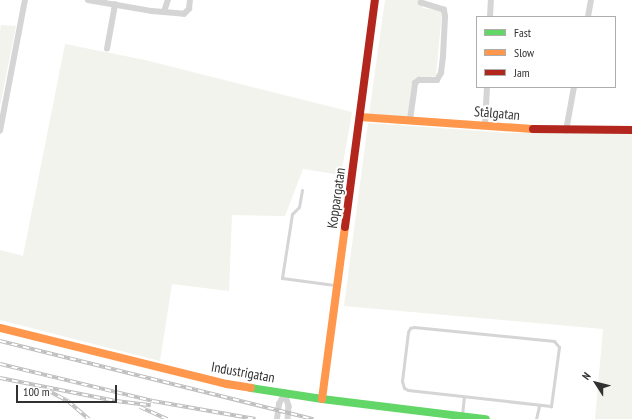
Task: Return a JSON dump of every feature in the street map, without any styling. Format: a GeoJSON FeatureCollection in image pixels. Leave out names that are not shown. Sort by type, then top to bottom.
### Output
{"type":"FeatureCollection","features":[{"type":"Feature","properties":{"kind":"street"},"geometry":{"type":"LineString","coordinates":[[0,131],[25,0]]}},
{"type":"Feature","properties":{"kind":"street"},"geometry":{"type":"LineString","coordinates":[[88,0],[184,14],[189,9],[190,0]]}},
{"type":"Feature","properties":{"kind":"street"},"geometry":{"type":"LineString","coordinates":[[164,12],[168,0]]}},
{"type":"Feature","properties":{"kind":"street","name":"Koppargatan"},"geometry":{"type":"LineString","coordinates":[[322,399],[375,0]]}},
{"type":"Feature","properties":{"kind":"street"},"geometry":{"type":"LineString","coordinates":[[490,16],[491,0]]}},
{"type":"Feature","properties":{"kind":"street"},"geometry":{"type":"LineString","coordinates":[[588,16],[591,0]]}},
{"type":"Feature","properties":{"kind":"street"},"geometry":{"type":"LineString","coordinates":[[410,120],[415,84],[419,80],[437,80],[441,73],[443,57],[446,17],[444,10],[421,3]]}},
{"type":"Feature","properties":{"kind":"street"},"geometry":{"type":"LineString","coordinates":[[107,49],[115,5]]}},
{"type":"Feature","properties":{"kind":"street"},"geometry":{"type":"LineString","coordinates":[[485,125],[487,88]]}},
{"type":"Feature","properties":{"kind":"street"},"geometry":{"type":"LineString","coordinates":[[566,131],[574,88]]}},
{"type":"Feature","properties":{"kind":"street","name":"Stålgatan"},"geometry":{"type":"LineString","coordinates":[[360,117],[566,131],[632,130]]}},
{"type":"Feature","properties":{"kind":"street","name":"Industrigatan"},"geometry":{"type":"LineString","coordinates":[[0,328],[227,384],[322,399],[486,419]]}},
{"type":"Feature","properties":{"kind":"street"},"geometry":{"type":"LineString","coordinates":[[277,419],[279,404],[285,393]]}},
{"type":"Feature","properties":{"kind":"street"},"geometry":{"type":"LineString","coordinates":[[285,393],[289,406],[288,419]]}},
{"type":"Feature","properties":{"kind":"lane"},"geometry":{"type":"LineString","coordinates":[[302,190],[299,206],[292,214],[282,278],[337,285]]}},
{"type":"Feature","properties":{"kind":"lane"},"geometry":{"type":"LineString","coordinates":[[410,328],[554,341],[559,347],[552,405],[549,407],[539,406],[464,398],[408,390],[404,388],[402,381],[408,332],[410,328]]}},
{"type":"Feature","properties":{"kind":"lane"},"geometry":{"type":"LineString","coordinates":[[461,416],[464,398]]}},
{"type":"Feature","properties":{"kind":"lane"},"geometry":{"type":"LineString","coordinates":[[536,419],[539,406]]}},
{"type":"Feature","properties":{"kind":"shaded area"},"geometry":{"type":"Polygon","coordinates":[[[385,0],[419,0],[423,8],[442,11],[436,76],[413,80],[408,117],[369,114],[385,0]]]}},
{"type":"Feature","properties":{"kind":"shaded area"},"geometry":{"type":"Polygon","coordinates":[[[1,25],[16,26],[0,106],[0,31],[1,25]]]}},
{"type":"Feature","properties":{"kind":"shaded area"},"geometry":{"type":"Polygon","coordinates":[[[65,44],[145,60],[352,112],[341,175],[303,169],[285,216],[232,215],[229,291],[172,284],[160,361],[0,320],[0,250],[23,256],[65,44]]]}},
{"type":"Feature","properties":{"kind":"shaded area"},"geometry":{"type":"Polygon","coordinates":[[[368,123],[509,133],[632,132],[632,419],[595,419],[603,329],[344,306],[368,123]]]}},
{"type":"Feature","properties":{"kind":"railway"},"geometry":{"type":"LineString","coordinates":[[0,341],[313,419]]}},
{"type":"Feature","properties":{"kind":"railway"},"geometry":{"type":"LineString","coordinates":[[0,364],[153,401],[255,419]]}},
{"type":"Feature","properties":{"kind":"railway"},"geometry":{"type":"LineString","coordinates":[[0,378],[116,401],[151,405]]}},
{"type":"Feature","properties":{"kind":"railway"},"geometry":{"type":"LineString","coordinates":[[47,390],[68,401],[89,419]]}},
{"type":"Feature","properties":{"kind":"railway"},"geometry":{"type":"LineString","coordinates":[[140,407],[167,419]]}},
{"type":"Feature","properties":{"kind":"traffic: fast"},"geometry":{"type":"LineString","coordinates":[[251,388],[322,399],[486,419]]}},
{"type":"Feature","properties":{"kind":"traffic: slow"},"geometry":{"type":"LineString","coordinates":[[360,117],[533,129]]}},
{"type":"Feature","properties":{"kind":"traffic: slow"},"geometry":{"type":"LineString","coordinates":[[322,399],[345,227]]}},
{"type":"Feature","properties":{"kind":"traffic: slow"},"geometry":{"type":"LineString","coordinates":[[0,328],[227,384],[251,388]]}},
{"type":"Feature","properties":{"kind":"traffic: jam"},"geometry":{"type":"LineString","coordinates":[[345,227],[375,0]]}},
{"type":"Feature","properties":{"kind":"traffic: jam"},"geometry":{"type":"LineString","coordinates":[[533,129],[632,130]]}}]}
